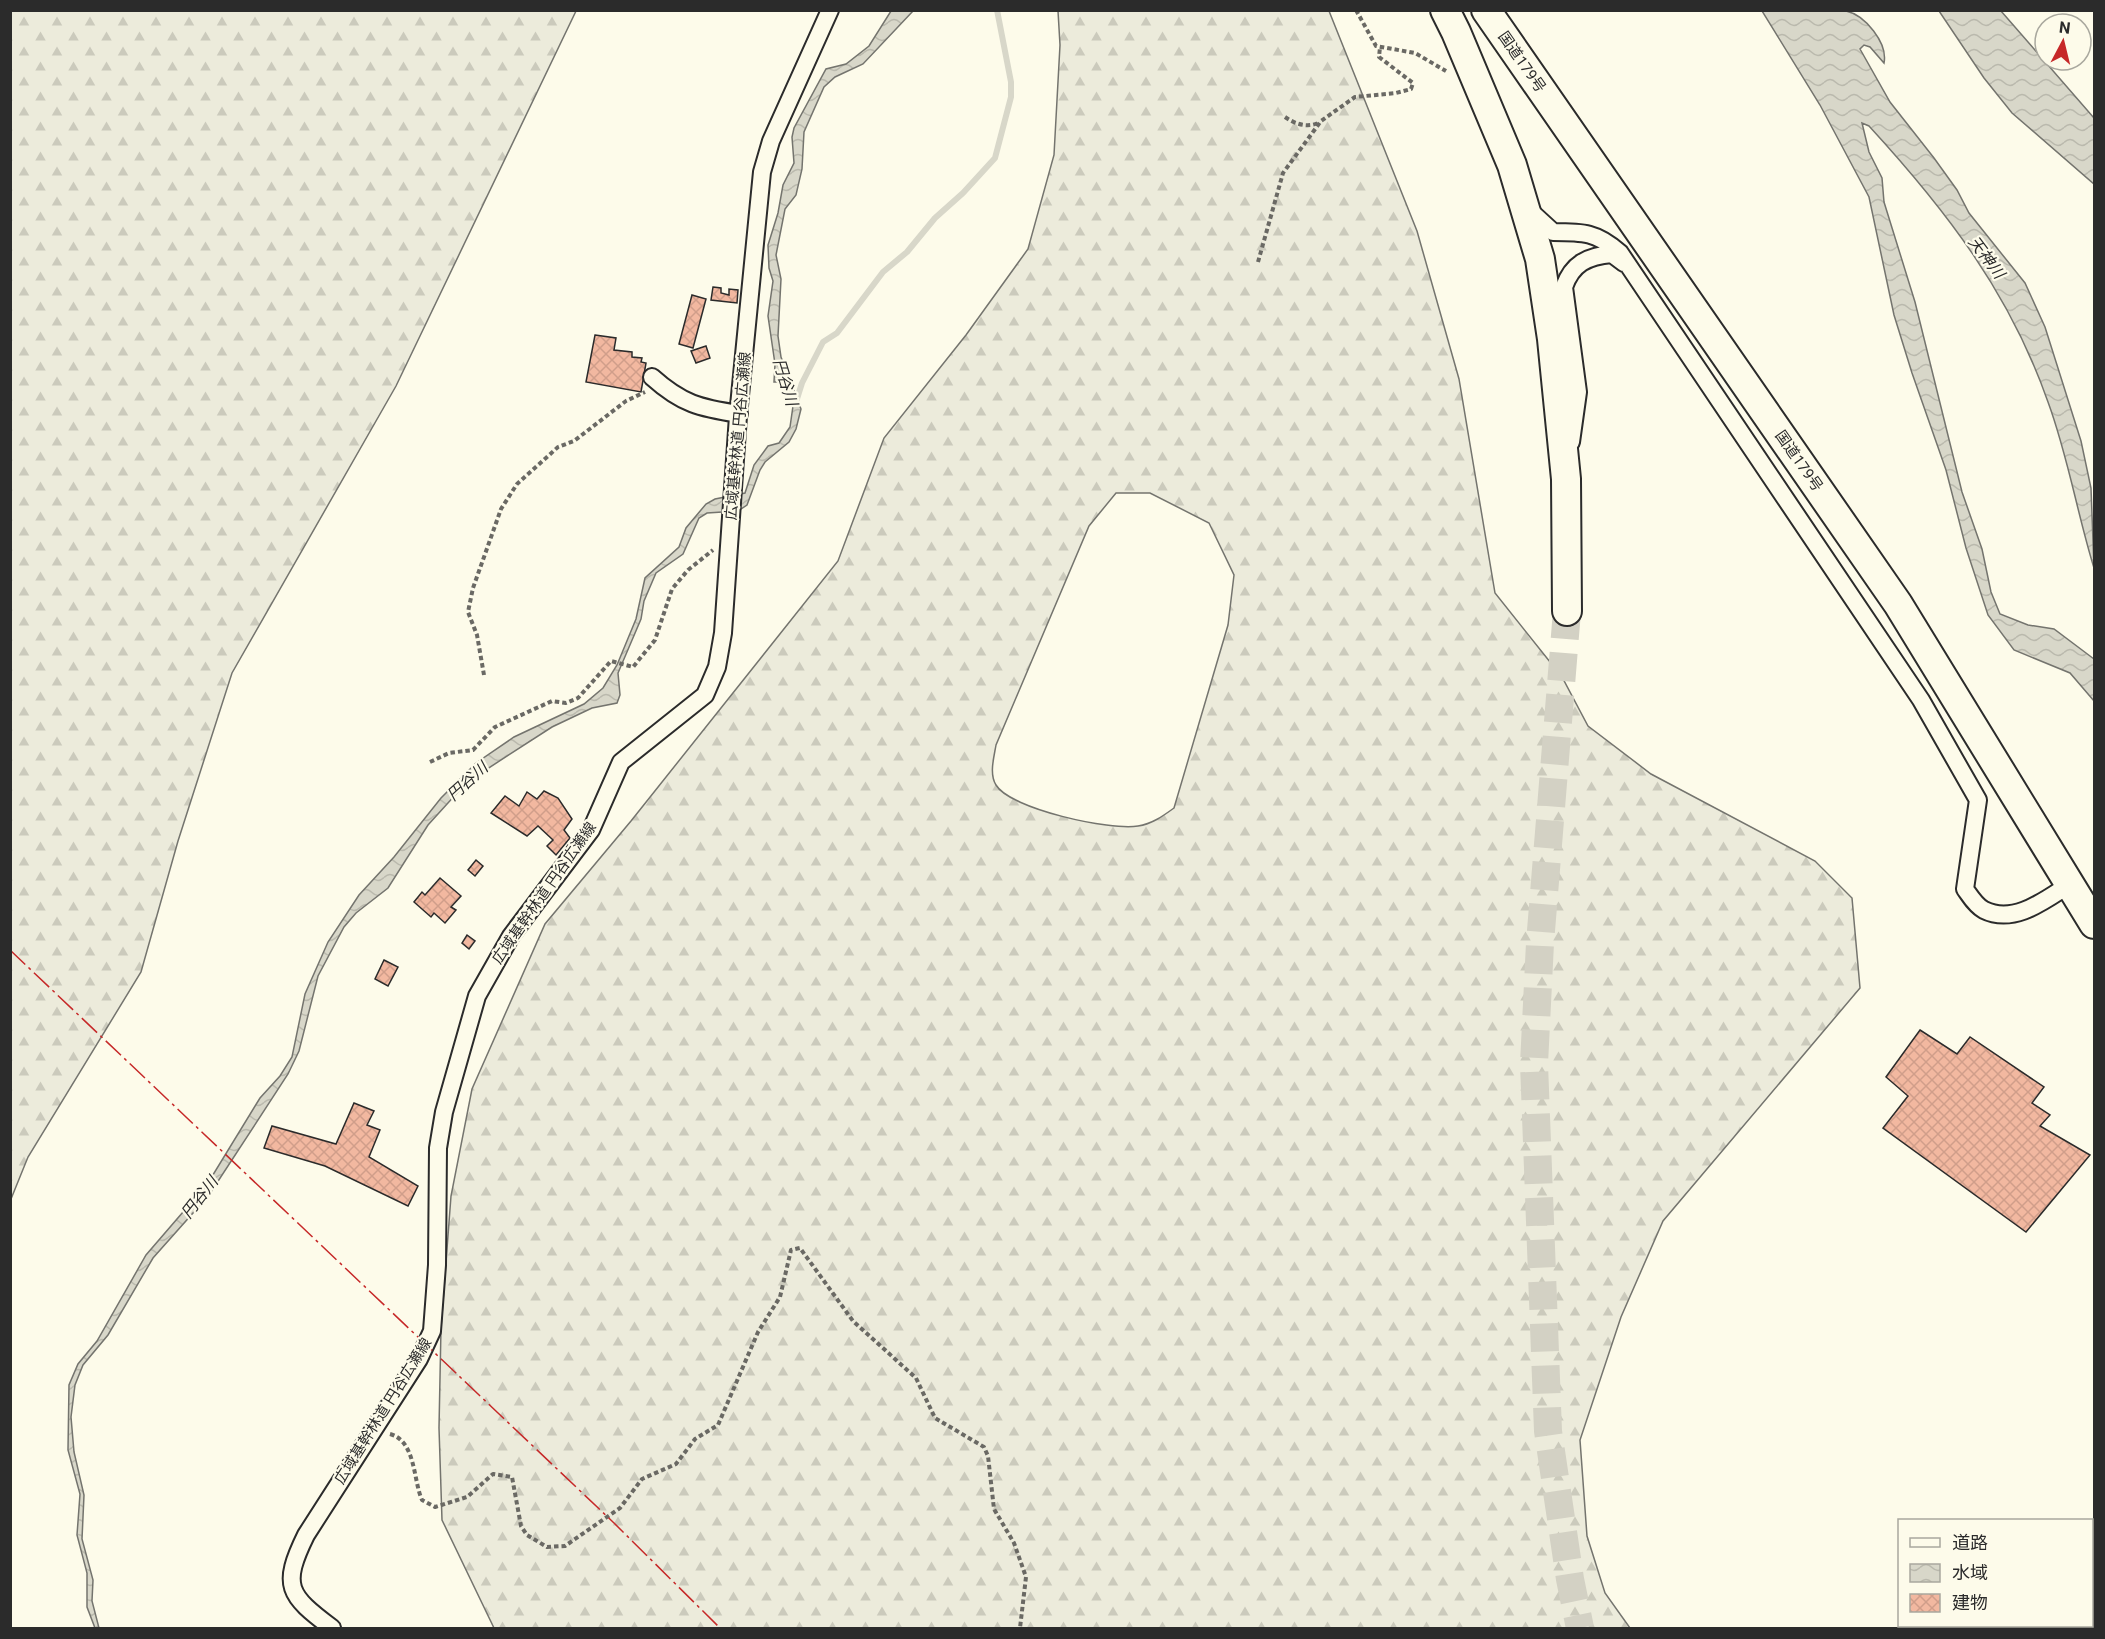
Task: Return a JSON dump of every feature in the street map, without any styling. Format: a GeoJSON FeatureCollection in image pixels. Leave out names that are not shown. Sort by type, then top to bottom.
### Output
{"type":"FeatureCollection","features":[{"type":"Feature","properties":{"kind":"highway"},"geometry":{"type":"LineString","coordinates":[[1445,10],[1484,94],[1525,206],[1543,282],[1566,479],[1567,611]]}},
{"type":"Feature","properties":{"kind":"highway","name":"国道179号"},"geometry":{"type":"LineString","coordinates":[[1486,10],[1898,604],[2094,924]]}},
{"type":"Feature","properties":{"kind":"street","name":"広域基幹林道 円谷広瀬線"},"geometry":{"type":"LineString","coordinates":[[332,1629],[299,1601],[290,1576],[294,1558],[306,1534],[419,1359],[432,1331],[437,1265],[438,1148],[444,1112],[477,996],[511,936],[591,830],[621,762],[705,695],[717,667],[723,633],[739,414],[762,172],[771,141],[830,10]]}},
{"type":"Feature","properties":{"kind":"street"},"geometry":{"type":"LineString","coordinates":[[1525,206],[1553,232],[1584,232],[1605,240],[1634,271],[1921,700],[1978,800],[1967,861],[1965,889],[1982,909],[2000,916],[2032,909],[2070,884]]}},
{"type":"Feature","properties":{"kind":"street"},"geometry":{"type":"LineString","coordinates":[[1566,479],[1578,392],[1564,287],[1569,271],[1584,260],[1612,254],[1634,271]]}},
{"type":"Feature","properties":{"kind":"street"},"geometry":{"type":"LineString","coordinates":[[656,381],[692,405],[739,414]]}},
{"type":"Feature","properties":{"kind":"path"},"geometry":{"type":"LineString","coordinates":[[1356,10],[1376,46],[1415,53],[1449,72]]}},
{"type":"Feature","properties":{"kind":"path"},"geometry":{"type":"LineString","coordinates":[[1286,117],[1293,123],[1312,126],[1355,97],[1396,93],[1410,89],[1413,83],[1379,57],[1380,47]]}},
{"type":"Feature","properties":{"kind":"path"},"geometry":{"type":"LineString","coordinates":[[1258,262],[1283,173],[1321,121]]}},
{"type":"Feature","properties":{"kind":"path"},"geometry":{"type":"LineString","coordinates":[[484,675],[477,635],[468,612],[473,588],[501,509],[517,484],[558,447],[574,441],[656,381]]}},
{"type":"Feature","properties":{"kind":"path"},"geometry":{"type":"LineString","coordinates":[[430,762],[450,753],[473,750],[495,727],[552,700],[566,703],[578,698],[611,661],[633,667],[656,640],[672,589],[707,553],[729,544]]}},
{"type":"Feature","properties":{"kind":"path"},"geometry":{"type":"LineString","coordinates":[[372,1429],[397,1436],[409,1450],[416,1488],[422,1500],[435,1507],[467,1497],[493,1474],[512,1478],[521,1526],[527,1535],[547,1547],[565,1546],[620,1508],[642,1479],[676,1464],[695,1439],[718,1425],[758,1332],[780,1297],[791,1250],[800,1248],[853,1321],[916,1378],[935,1418],[984,1447],[988,1456],[994,1509],[1014,1543],[1026,1577],[1020,1629]]}},
{"type":"Feature","properties":{"kind":"green space"},"geometry":{"type":"Polygon","coordinates":[[[11,10],[576,11],[396,386],[232,673],[178,841],[141,972],[28,1157],[11,1199],[11,10]]]}},
{"type":"Feature","properties":{"kind":"green space"},"geometry":{"type":"Polygon","coordinates":[[[1058,11],[1329,11],[1417,231],[1459,379],[1495,593],[1562,677],[1588,726],[1651,774],[1815,861],[1852,898],[1860,988],[1663,1221],[1621,1317],[1580,1440],[1587,1536],[1605,1593],[1630,1628],[494,1628],[442,1520],[439,1428],[441,1328],[451,1196],[472,1089],[545,924],[631,821],[838,561],[884,438],[966,335],[1028,249],[1054,155],[1060,45],[1058,11]],[[1116,493],[1089,526],[996,745],[992,771],[996,785],[1005,794],[1040,810],[1085,822],[1125,827],[1148,823],[1174,808],[1228,625],[1234,575],[1209,523],[1150,493],[1116,493]]]}},
{"type":"Feature","properties":{"kind":"water","name":"天神川"},"geometry":{"type":"Polygon","coordinates":[[[1828,9],[1846,11],[1861,18],[1874,31],[1882,47],[1884,63],[1870,47],[1864,45],[1860,49],[1890,102],[1957,190],[1969,213],[2025,283],[2045,327],[2081,441],[2091,488],[2094,568],[2055,422],[2033,362],[2015,325],[1995,289],[1949,222],[1924,189],[1869,126],[1862,123],[1869,152],[1882,178],[1884,202],[1915,302],[1962,492],[1982,549],[1991,592],[2000,614],[2028,625],[2054,629],[2094,659],[2094,701],[2070,673],[2014,650],[1988,615],[1966,548],[1946,470],[1894,315],[1869,197],[1820,105],[1762,11],[1828,9]]]}},
{"type":"Feature","properties":{"kind":"water","name":"円谷川"},"geometry":{"type":"Polygon","coordinates":[[[891,11],[913,11],[863,64],[835,77],[824,87],[804,132],[802,169],[796,195],[785,209],[776,255],[781,279],[778,336],[781,357],[801,409],[796,429],[789,442],[765,462],[747,505],[738,511],[707,513],[699,518],[683,554],[656,573],[644,601],[641,619],[618,673],[620,695],[617,703],[592,708],[552,727],[467,782],[428,825],[388,888],[356,913],[344,927],[318,976],[299,1051],[288,1074],[209,1195],[153,1258],[108,1335],[83,1365],[75,1385],[71,1417],[74,1452],[84,1495],[82,1539],[93,1580],[92,1601],[99,1628],[95,1628],[87,1607],[87,1573],[77,1535],[80,1494],[68,1450],[69,1385],[78,1364],[97,1341],[146,1255],[208,1183],[260,1098],[280,1076],[292,1057],[305,994],[328,942],[359,895],[394,857],[441,798],[476,763],[514,737],[584,704],[603,688],[617,665],[636,619],[645,578],[679,547],[686,528],[706,504],[715,499],[745,493],[754,465],[768,446],[779,443],[790,427],[793,406],[789,394],[779,382],[774,382],[775,364],[768,316],[773,281],[769,268],[768,245],[778,213],[783,185],[794,163],[792,137],[794,128],[826,69],[846,64],[869,46],[891,11]]]}},
{"type":"Feature","properties":{"kind":"water"},"geometry":{"type":"Polygon","coordinates":[[[1939,11],[2001,11],[2033,48],[2033,72],[2054,72],[2094,118],[2094,184],[2012,113],[1984,78],[1939,11]]]}},
{"type":"Feature","properties":{"kind":"building"},"geometry":{"type":"Polygon","coordinates":[[[713,287],[721,288],[721,293],[729,295],[729,289],[738,290],[737,303],[711,300],[713,287]]]}},
{"type":"Feature","properties":{"kind":"building"},"geometry":{"type":"Polygon","coordinates":[[[692,295],[706,299],[693,348],[679,344],[692,295]]]}},
{"type":"Feature","properties":{"kind":"building"},"geometry":{"type":"Polygon","coordinates":[[[595,335],[616,338],[614,350],[632,352],[632,357],[642,358],[641,362],[646,363],[641,392],[586,382],[595,335]]]}},
{"type":"Feature","properties":{"kind":"building"},"geometry":{"type":"Polygon","coordinates":[[[706,346],[710,358],[696,363],[691,351],[706,346]]]}},
{"type":"Feature","properties":{"kind":"building"},"geometry":{"type":"Polygon","coordinates":[[[544,791],[558,798],[572,819],[564,830],[570,838],[556,855],[547,846],[553,840],[538,826],[527,836],[491,813],[505,796],[519,806],[527,792],[537,799],[544,791]]]}},
{"type":"Feature","properties":{"kind":"building"},"geometry":{"type":"Polygon","coordinates":[[[476,860],[483,866],[475,876],[468,870],[476,860]]]}},
{"type":"Feature","properties":{"kind":"building"},"geometry":{"type":"Polygon","coordinates":[[[440,878],[461,896],[451,907],[456,910],[445,923],[434,913],[431,917],[414,902],[422,892],[425,895],[440,878]]]}},
{"type":"Feature","properties":{"kind":"building"},"geometry":{"type":"Polygon","coordinates":[[[467,935],[475,941],[469,949],[462,943],[467,935]]]}},
{"type":"Feature","properties":{"kind":"building"},"geometry":{"type":"Polygon","coordinates":[[[384,960],[398,967],[388,986],[375,979],[384,960]]]}},
{"type":"Feature","properties":{"kind":"building"},"geometry":{"type":"Polygon","coordinates":[[[1920,1030],[1957,1054],[1970,1037],[2044,1087],[2032,1103],[2050,1115],[2040,1126],[2090,1155],[2026,1232],[1883,1128],[1908,1096],[1886,1077],[1920,1030]]]}},
{"type":"Feature","properties":{"kind":"building"},"geometry":{"type":"Polygon","coordinates":[[[354,1103],[374,1111],[367,1125],[380,1130],[369,1157],[418,1186],[408,1206],[325,1166],[264,1148],[272,1126],[336,1144],[354,1103]]]}},
{"type":"Feature","properties":{"kind":"waterway","name":"円谷川"},"geometry":{"type":"LineString","coordinates":[[795,405],[802,383],[823,342],[837,333],[883,272],[907,252],[935,218],[963,193],[995,158],[1011,97],[1011,82],[997,10]]}},
{"type":"Feature","properties":{"kind":"tunnel"},"geometry":{"type":"LineString","coordinates":[[1567,611],[1540,943],[1534,1064],[1548,1431],[1570,1579],[1580,1628]]}},
{"type":"Feature","properties":{"kind":"power"},"geometry":{"type":"LineString","coordinates":[[10,950],[614,1523],[720,1628]]}}]}
